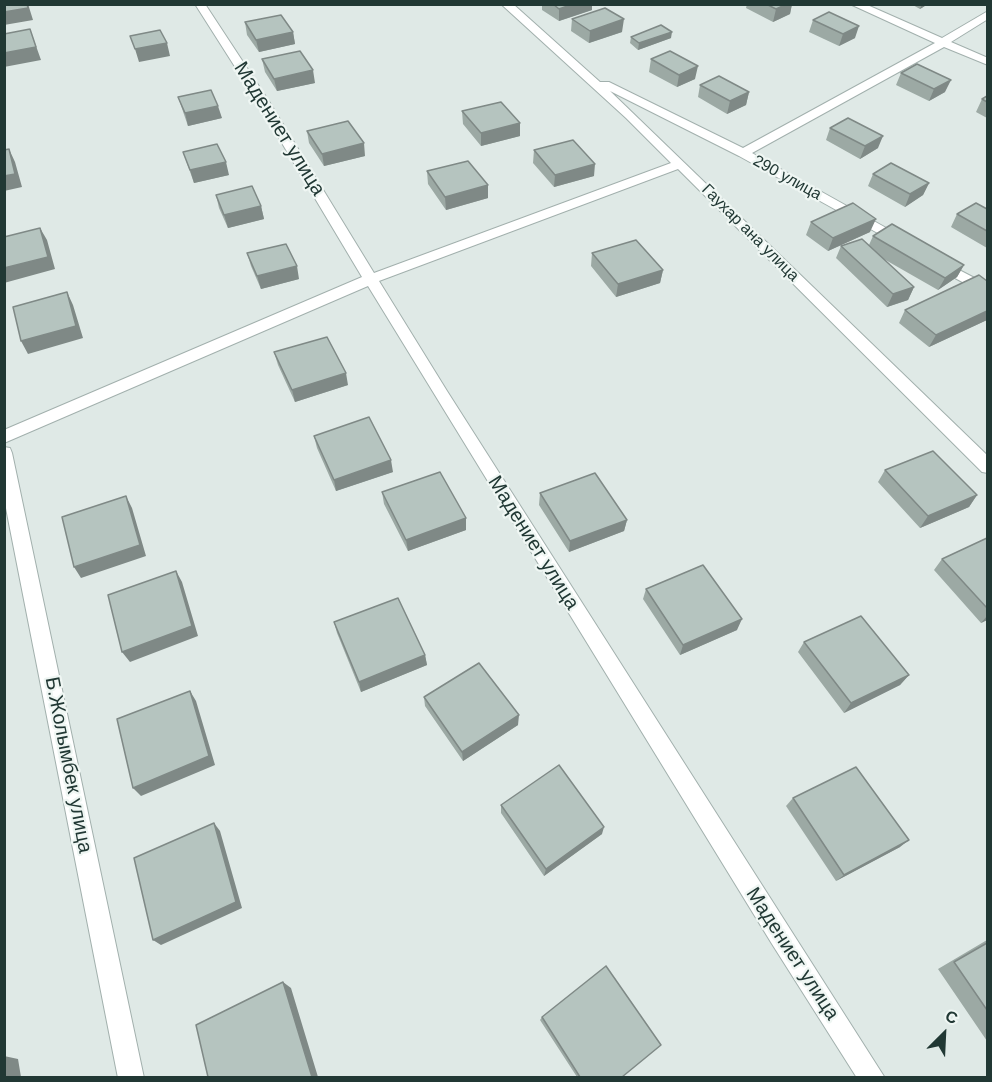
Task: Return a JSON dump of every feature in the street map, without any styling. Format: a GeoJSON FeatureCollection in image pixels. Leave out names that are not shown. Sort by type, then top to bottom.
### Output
{"type":"FeatureCollection","features":[{"type":"Feature","properties":{"kind":"street","name":"Мадениет улица"},"geometry":{"type":"LineString","coordinates":[[200,4],[264,103],[598,645],[872,1077]]}},
{"type":"Feature","properties":{"kind":"street","name":"Гаухар ана улица"},"geometry":{"type":"LineString","coordinates":[[506,4],[680,164],[987,467]]}},
{"type":"Feature","properties":{"kind":"street"},"geometry":{"type":"LineString","coordinates":[[855,4],[987,62]]}},
{"type":"Feature","properties":{"kind":"street"},"geometry":{"type":"LineString","coordinates":[[743,153],[942,43],[987,14]]}},
{"type":"Feature","properties":{"kind":"street","name":"290 улица"},"geometry":{"type":"LineString","coordinates":[[582,72],[743,153],[987,291]]}},
{"type":"Feature","properties":{"kind":"street"},"geometry":{"type":"LineString","coordinates":[[4,437],[371,279],[680,164]]}},
{"type":"Feature","properties":{"kind":"street","name":"Б.Жолымбек улица"},"geometry":{"type":"LineString","coordinates":[[4,453],[131,1077]]}},
{"type":"Feature","properties":{"kind":"building"},"geometry":{"type":"Polygon","coordinates":[[[4,4],[27,4],[28,8],[4,12],[4,4]]]}},
{"type":"Feature","properties":{"kind":"building"},"geometry":{"type":"Polygon","coordinates":[[[553,4],[573,4],[559,9],[553,4]]]}},
{"type":"Feature","properties":{"kind":"building"},"geometry":{"type":"Polygon","coordinates":[[[766,4],[787,4],[776,9],[766,4]]]}},
{"type":"Feature","properties":{"kind":"building"},"geometry":{"type":"Polygon","coordinates":[[[605,8],[624,19],[590,31],[572,19],[605,8]]]}},
{"type":"Feature","properties":{"kind":"building"},"geometry":{"type":"Polygon","coordinates":[[[829,12],[859,26],[843,34],[813,20],[829,12]]]}},
{"type":"Feature","properties":{"kind":"building"},"geometry":{"type":"Polygon","coordinates":[[[281,15],[293,32],[256,40],[245,22],[281,15]]]}},
{"type":"Feature","properties":{"kind":"building"},"geometry":{"type":"Polygon","coordinates":[[[661,25],[672,32],[639,43],[631,37],[661,25]]]}},
{"type":"Feature","properties":{"kind":"building"},"geometry":{"type":"Polygon","coordinates":[[[30,29],[36,47],[4,53],[4,34],[30,29]]]}},
{"type":"Feature","properties":{"kind":"building"},"geometry":{"type":"Polygon","coordinates":[[[160,30],[167,43],[135,49],[130,36],[160,30]]]}},
{"type":"Feature","properties":{"kind":"building"},"geometry":{"type":"Polygon","coordinates":[[[300,51],[313,70],[274,79],[262,59],[300,51]]]}},
{"type":"Feature","properties":{"kind":"building"},"geometry":{"type":"Polygon","coordinates":[[[670,51],[698,66],[679,75],[651,59],[670,51]]]}},
{"type":"Feature","properties":{"kind":"building"},"geometry":{"type":"Polygon","coordinates":[[[917,64],[951,80],[934,89],[901,73],[917,64]]]}},
{"type":"Feature","properties":{"kind":"building"},"geometry":{"type":"Polygon","coordinates":[[[719,76],[749,92],[730,101],[700,85],[719,76]]]}},
{"type":"Feature","properties":{"kind":"building"},"geometry":{"type":"Polygon","coordinates":[[[211,90],[218,106],[185,113],[178,97],[211,90]]]}},
{"type":"Feature","properties":{"kind":"building"},"geometry":{"type":"Polygon","coordinates":[[[501,102],[520,123],[481,133],[462,111],[501,102]]]}},
{"type":"Feature","properties":{"kind":"building"},"geometry":{"type":"Polygon","coordinates":[[[848,118],[883,136],[865,146],[830,128],[848,118]]]}},
{"type":"Feature","properties":{"kind":"building"},"geometry":{"type":"Polygon","coordinates":[[[348,121],[364,143],[322,154],[307,131],[348,121]]]}},
{"type":"Feature","properties":{"kind":"building"},"geometry":{"type":"Polygon","coordinates":[[[573,140],[595,164],[555,175],[534,150],[573,140]]]}},
{"type":"Feature","properties":{"kind":"building"},"geometry":{"type":"Polygon","coordinates":[[[217,144],[226,162],[190,170],[183,152],[217,144]]]}},
{"type":"Feature","properties":{"kind":"building"},"geometry":{"type":"Polygon","coordinates":[[[9,149],[15,174],[4,176],[4,150],[9,149]]]}},
{"type":"Feature","properties":{"kind":"building"},"geometry":{"type":"Polygon","coordinates":[[[468,161],[488,185],[445,197],[427,171],[468,161]]]}},
{"type":"Feature","properties":{"kind":"building"},"geometry":{"type":"Polygon","coordinates":[[[891,163],[929,183],[910,194],[873,174],[891,163]]]}},
{"type":"Feature","properties":{"kind":"building"},"geometry":{"type":"Polygon","coordinates":[[[252,186],[261,206],[224,215],[216,195],[252,186]]]}},
{"type":"Feature","properties":{"kind":"building"},"geometry":{"type":"Polygon","coordinates":[[[853,203],[876,219],[833,238],[811,222],[853,203]]]}},
{"type":"Feature","properties":{"kind":"building"},"geometry":{"type":"Polygon","coordinates":[[[976,203],[987,209],[987,231],[957,214],[976,203]]]}},
{"type":"Feature","properties":{"kind":"building"},"geometry":{"type":"Polygon","coordinates":[[[892,224],[964,265],[945,278],[873,236],[892,224]]]}},
{"type":"Feature","properties":{"kind":"building"},"geometry":{"type":"Polygon","coordinates":[[[40,228],[48,257],[4,268],[4,237],[40,228]]]}},
{"type":"Feature","properties":{"kind":"building"},"geometry":{"type":"Polygon","coordinates":[[[862,239],[914,287],[893,294],[841,246],[862,239]]]}},
{"type":"Feature","properties":{"kind":"building"},"geometry":{"type":"Polygon","coordinates":[[[636,240],[663,270],[618,284],[592,253],[636,240]]]}},
{"type":"Feature","properties":{"kind":"building"},"geometry":{"type":"Polygon","coordinates":[[[286,244],[297,266],[257,276],[247,253],[286,244]]]}},
{"type":"Feature","properties":{"kind":"building"},"geometry":{"type":"Polygon","coordinates":[[[979,275],[987,281],[987,311],[936,335],[905,310],[979,275]]]}},
{"type":"Feature","properties":{"kind":"building"},"geometry":{"type":"Polygon","coordinates":[[[67,292],[76,326],[21,341],[13,307],[67,292]]]}},
{"type":"Feature","properties":{"kind":"building"},"geometry":{"type":"Polygon","coordinates":[[[327,337],[346,373],[292,390],[274,352],[327,337]]]}},
{"type":"Feature","properties":{"kind":"building"},"geometry":{"type":"Polygon","coordinates":[[[369,417],[391,460],[334,480],[314,436],[369,417]]]}},
{"type":"Feature","properties":{"kind":"building"},"geometry":{"type":"Polygon","coordinates":[[[933,451],[977,495],[928,516],[885,470],[933,451]]]}},
{"type":"Feature","properties":{"kind":"building"},"geometry":{"type":"Polygon","coordinates":[[[440,472],[466,518],[406,540],[382,492],[440,472]]]}},
{"type":"Feature","properties":{"kind":"building"},"geometry":{"type":"Polygon","coordinates":[[[595,473],[627,520],[570,541],[540,493],[595,473]]]}},
{"type":"Feature","properties":{"kind":"building"},"geometry":{"type":"Polygon","coordinates":[[[126,496],[140,545],[74,567],[62,517],[126,496]]]}},
{"type":"Feature","properties":{"kind":"building"},"geometry":{"type":"Polygon","coordinates":[[[987,538],[987,608],[942,559],[987,538]]]}},
{"type":"Feature","properties":{"kind":"building"},"geometry":{"type":"Polygon","coordinates":[[[703,565],[742,619],[683,645],[646,589],[703,565]]]}},
{"type":"Feature","properties":{"kind":"building"},"geometry":{"type":"Polygon","coordinates":[[[176,571],[192,626],[122,652],[108,595],[176,571]]]}},
{"type":"Feature","properties":{"kind":"building"},"geometry":{"type":"Polygon","coordinates":[[[398,598],[425,655],[359,682],[334,622],[398,598]]]}},
{"type":"Feature","properties":{"kind":"building"},"geometry":{"type":"Polygon","coordinates":[[[861,616],[909,675],[851,703],[804,642],[861,616]]]}},
{"type":"Feature","properties":{"kind":"building"},"geometry":{"type":"Polygon","coordinates":[[[479,663],[519,715],[462,752],[424,697],[479,663]]]}},
{"type":"Feature","properties":{"kind":"building"},"geometry":{"type":"Polygon","coordinates":[[[190,691],[209,756],[133,788],[117,719],[190,691]]]}},
{"type":"Feature","properties":{"kind":"building"},"geometry":{"type":"Polygon","coordinates":[[[559,765],[604,827],[546,869],[501,805],[559,765]]]}},
{"type":"Feature","properties":{"kind":"building"},"geometry":{"type":"Polygon","coordinates":[[[856,767],[909,840],[844,875],[793,798],[856,767]]]}},
{"type":"Feature","properties":{"kind":"building"},"geometry":{"type":"Polygon","coordinates":[[[214,823],[236,902],[153,940],[134,858],[214,823]]]}},
{"type":"Feature","properties":{"kind":"building"},"geometry":{"type":"Polygon","coordinates":[[[987,943],[987,1010],[954,962],[987,943]]]}},
{"type":"Feature","properties":{"kind":"building"},"geometry":{"type":"Polygon","coordinates":[[[606,966],[661,1045],[622,1077],[580,1077],[542,1017],[606,966]]]}},
{"type":"Feature","properties":{"kind":"building"},"geometry":{"type":"Polygon","coordinates":[[[283,982],[312,1077],[208,1077],[196,1025],[283,982]]]}}]}
